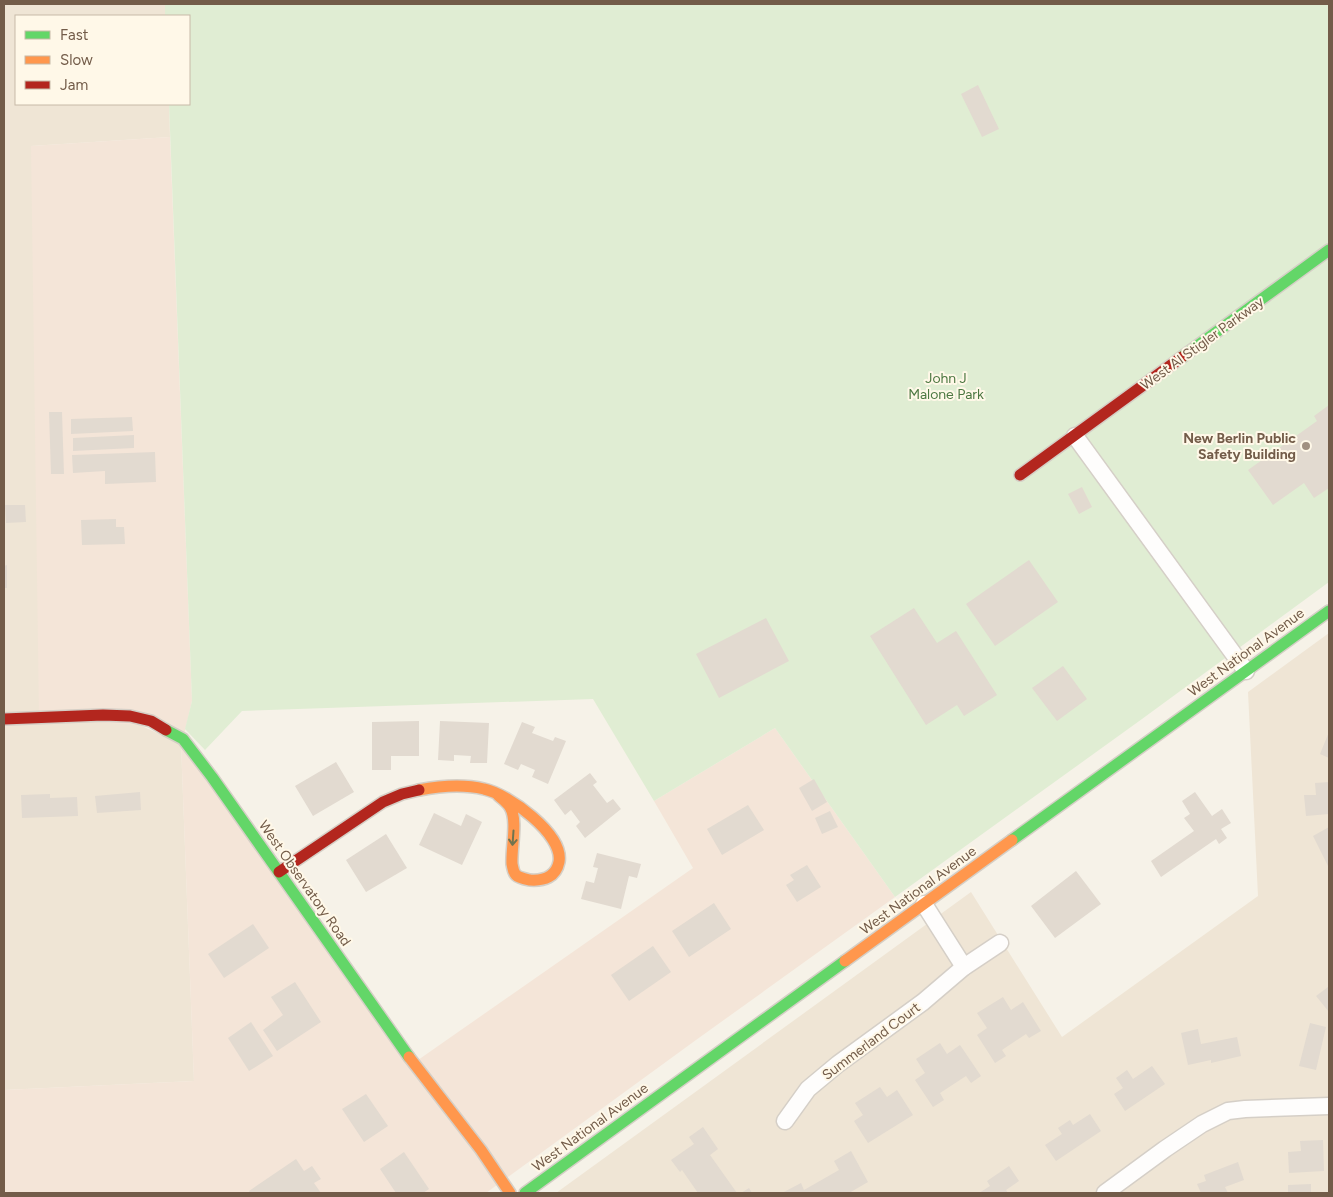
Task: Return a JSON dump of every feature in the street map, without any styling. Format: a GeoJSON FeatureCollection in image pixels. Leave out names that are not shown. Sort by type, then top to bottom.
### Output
{"type":"FeatureCollection","features":[{"type":"Feature","properties":{"kind":"street","name":"West Al Stigler Parkway"},"geometry":{"type":"LineString","coordinates":[[1020,475],[1329,250]]}},
{"type":"Feature","properties":{"kind":"street"},"geometry":{"type":"LineString","coordinates":[[1075,436],[1246,671]]}},
{"type":"Feature","properties":{"kind":"street","name":"West National Avenue"},"geometry":{"type":"LineString","coordinates":[[525,1193],[1329,611]]}},
{"type":"Feature","properties":{"kind":"street","name":"West Observatory Road"},"geometry":{"type":"LineString","coordinates":[[4,719],[103,715],[130,716],[151,721],[183,739],[212,777],[400,1045],[481,1150],[510,1193]]}},
{"type":"Feature","properties":{"kind":"street"},"geometry":{"type":"LineString","coordinates":[[279,872],[393,797],[426,789],[468,787],[486,789],[498,795],[516,804],[545,829],[556,843],[559,854],[559,864],[555,873],[549,878],[539,880],[522,878],[516,875],[511,867],[514,836],[513,815],[509,804],[498,795]]}},
{"type":"Feature","properties":{"kind":"street"},"geometry":{"type":"LineString","coordinates":[[924,904],[964,967]]}},
{"type":"Feature","properties":{"kind":"street","name":"Summerland Court"},"geometry":{"type":"LineString","coordinates":[[785,1121],[808,1089],[838,1064],[924,1002],[964,967],[1000,943]]}},
{"type":"Feature","properties":{"kind":"street"},"geometry":{"type":"LineString","coordinates":[[1105,1193],[1202,1124],[1228,1112],[1245,1109],[1329,1106]]}},
{"type":"Feature","properties":{"kind":"shaded area"},"geometry":{"type":"Polygon","coordinates":[[[4,4],[165,4],[165,15],[15,15],[15,105],[169,105],[170,137],[31,146],[131,721],[181,744],[194,1081],[4,1090],[4,4]]]}},
{"type":"Feature","properties":{"kind":"shaded area"},"geometry":{"type":"Polygon","coordinates":[[[170,137],[192,701],[183,739],[165,727],[39,718],[31,146],[170,137]]]}},
{"type":"Feature","properties":{"kind":"shaded area"},"geometry":{"type":"Polygon","coordinates":[[[1329,633],[1329,1193],[556,1193],[971,892],[1062,1037],[1258,896],[1248,692],[1329,633]]]}},
{"type":"Feature","properties":{"kind":"shaded area"},"geometry":{"type":"Polygon","coordinates":[[[775,728],[895,897],[486,1193],[4,1193],[4,1090],[194,1081],[181,744],[408,1067],[693,868],[654,801],[775,728]]]}},
{"type":"Feature","properties":{"kind":"green space","name":"John J Malone Park"},"geometry":{"type":"Polygon","coordinates":[[[165,4],[1329,4],[1329,582],[895,897],[775,728],[654,801],[593,699],[242,711],[205,750],[185,729],[192,701],[169,105],[190,105],[190,15],[165,15],[165,4]]]}},
{"type":"Feature","properties":{"kind":"building"},"geometry":{"type":"Polygon","coordinates":[[[978,85],[999,129],[982,137],[961,94],[978,85]]]}},
{"type":"Feature","properties":{"kind":"building","name":"New Berlin Public Safety Building"},"geometry":{"type":"Polygon","coordinates":[[[1329,405],[1329,488],[1314,498],[1304,483],[1273,505],[1248,470],[1317,421],[1314,416],[1329,405]]]}},
{"type":"Feature","properties":{"kind":"building"},"geometry":{"type":"Polygon","coordinates":[[[49,412],[62,412],[64,474],[51,474],[49,412]]]}},
{"type":"Feature","properties":{"kind":"building"},"geometry":{"type":"Polygon","coordinates":[[[132,417],[133,431],[71,434],[71,419],[132,417]]]}},
{"type":"Feature","properties":{"kind":"building"},"geometry":{"type":"Polygon","coordinates":[[[134,435],[134,448],[73,451],[73,438],[134,435]]]}},
{"type":"Feature","properties":{"kind":"building"},"geometry":{"type":"Polygon","coordinates":[[[155,452],[156,482],[105,484],[105,471],[73,473],[72,455],[155,452]]]}},
{"type":"Feature","properties":{"kind":"building"},"geometry":{"type":"Polygon","coordinates":[[[1082,487],[1092,507],[1079,514],[1068,494],[1082,487]]]}},
{"type":"Feature","properties":{"kind":"building"},"geometry":{"type":"Polygon","coordinates":[[[5,505],[25,505],[26,522],[6,523],[5,505]]]}},
{"type":"Feature","properties":{"kind":"building"},"geometry":{"type":"Polygon","coordinates":[[[116,519],[116,527],[124,527],[125,544],[82,545],[81,520],[116,519]]]}},
{"type":"Feature","properties":{"kind":"building"},"geometry":{"type":"Polygon","coordinates":[[[1029,560],[1058,602],[995,646],[966,604],[1029,560]]]}},
{"type":"Feature","properties":{"kind":"building"},"geometry":{"type":"Polygon","coordinates":[[[7,565],[7,588],[4,588],[4,566],[7,565]]]}},
{"type":"Feature","properties":{"kind":"building"},"geometry":{"type":"Polygon","coordinates":[[[914,608],[937,643],[956,631],[997,695],[964,716],[957,705],[926,725],[870,636],[914,608]]]}},
{"type":"Feature","properties":{"kind":"building"},"geometry":{"type":"Polygon","coordinates":[[[766,618],[789,661],[719,698],[696,654],[766,618]]]}},
{"type":"Feature","properties":{"kind":"building"},"geometry":{"type":"Polygon","coordinates":[[[1063,666],[1087,699],[1057,721],[1032,688],[1063,666]]]}},
{"type":"Feature","properties":{"kind":"building"},"geometry":{"type":"Polygon","coordinates":[[[419,721],[419,756],[391,756],[391,770],[372,770],[372,722],[419,721]]]}},
{"type":"Feature","properties":{"kind":"building"},"geometry":{"type":"Polygon","coordinates":[[[440,721],[489,723],[487,763],[470,763],[471,756],[454,755],[454,761],[438,760],[440,721]]]}},
{"type":"Feature","properties":{"kind":"building"},"geometry":{"type":"Polygon","coordinates":[[[522,722],[535,727],[532,733],[553,741],[555,737],[566,741],[548,784],[532,777],[535,770],[521,764],[518,770],[504,764],[522,722]]]}},
{"type":"Feature","properties":{"kind":"building"},"geometry":{"type":"Polygon","coordinates":[[[1329,732],[1329,758],[1320,754],[1329,732]]]}},
{"type":"Feature","properties":{"kind":"building"},"geometry":{"type":"Polygon","coordinates":[[[336,762],[354,792],[313,816],[295,786],[336,762]]]}},
{"type":"Feature","properties":{"kind":"building"},"geometry":{"type":"Polygon","coordinates":[[[590,773],[597,782],[593,785],[607,803],[613,799],[621,809],[585,838],[576,826],[580,822],[571,810],[565,815],[554,800],[590,773]]]}},
{"type":"Feature","properties":{"kind":"building"},"geometry":{"type":"Polygon","coordinates":[[[814,779],[827,802],[812,811],[799,788],[814,779]]]}},
{"type":"Feature","properties":{"kind":"building"},"geometry":{"type":"Polygon","coordinates":[[[1329,782],[1329,814],[1306,816],[1304,795],[1316,795],[1315,783],[1329,782]]]}},
{"type":"Feature","properties":{"kind":"building"},"geometry":{"type":"Polygon","coordinates":[[[140,792],[141,810],[97,813],[95,796],[140,792]]]}},
{"type":"Feature","properties":{"kind":"building"},"geometry":{"type":"Polygon","coordinates":[[[1195,792],[1212,816],[1222,809],[1231,823],[1221,829],[1227,838],[1219,844],[1216,839],[1161,877],[1151,861],[1194,831],[1184,818],[1190,814],[1182,801],[1195,792]]]}},
{"type":"Feature","properties":{"kind":"building"},"geometry":{"type":"Polygon","coordinates":[[[50,794],[50,798],[77,797],[78,816],[22,818],[21,795],[50,794]]]}},
{"type":"Feature","properties":{"kind":"building"},"geometry":{"type":"Polygon","coordinates":[[[748,805],[764,830],[722,855],[707,829],[748,805]]]}},
{"type":"Feature","properties":{"kind":"building"},"geometry":{"type":"Polygon","coordinates":[[[830,811],[838,827],[822,834],[815,818],[830,811]]]}},
{"type":"Feature","properties":{"kind":"building"},"geometry":{"type":"Polygon","coordinates":[[[434,813],[461,826],[466,814],[482,822],[462,865],[419,845],[434,813]]]}},
{"type":"Feature","properties":{"kind":"building"},"geometry":{"type":"Polygon","coordinates":[[[1329,827],[1329,868],[1313,836],[1329,827]]]}},
{"type":"Feature","properties":{"kind":"building"},"geometry":{"type":"Polygon","coordinates":[[[386,834],[407,868],[366,892],[346,860],[386,834]]]}},
{"type":"Feature","properties":{"kind":"building"},"geometry":{"type":"Polygon","coordinates":[[[597,853],[641,864],[637,878],[629,876],[621,909],[581,899],[586,881],[594,883],[598,868],[593,867],[597,853]]]}},
{"type":"Feature","properties":{"kind":"building"},"geometry":{"type":"Polygon","coordinates":[[[807,865],[821,887],[797,902],[786,885],[794,880],[790,875],[807,865]]]}},
{"type":"Feature","properties":{"kind":"building"},"geometry":{"type":"Polygon","coordinates":[[[1076,871],[1101,904],[1055,938],[1031,906],[1076,871]]]}},
{"type":"Feature","properties":{"kind":"building"},"geometry":{"type":"Polygon","coordinates":[[[714,903],[731,929],[689,957],[672,931],[714,903]]]}},
{"type":"Feature","properties":{"kind":"building"},"geometry":{"type":"Polygon","coordinates":[[[253,924],[269,948],[224,978],[208,954],[253,924]]]}},
{"type":"Feature","properties":{"kind":"building"},"geometry":{"type":"Polygon","coordinates":[[[653,946],[671,972],[629,1001],[611,975],[653,946]]]}},
{"type":"Feature","properties":{"kind":"building"},"geometry":{"type":"Polygon","coordinates":[[[295,982],[321,1022],[277,1051],[263,1030],[283,1015],[271,997],[295,982]]]}},
{"type":"Feature","properties":{"kind":"building"},"geometry":{"type":"Polygon","coordinates":[[[1328,987],[1329,989],[1329,1012],[1316,996],[1328,987]]]}},
{"type":"Feature","properties":{"kind":"building"},"geometry":{"type":"Polygon","coordinates":[[[1003,997],[1011,1010],[1023,1002],[1041,1031],[1029,1038],[1026,1034],[1002,1050],[1006,1056],[995,1063],[977,1035],[987,1028],[977,1013],[1003,997]]]}},
{"type":"Feature","properties":{"kind":"building"},"geometry":{"type":"Polygon","coordinates":[[[251,1022],[273,1056],[249,1071],[228,1038],[251,1022]]]}},
{"type":"Feature","properties":{"kind":"building"},"geometry":{"type":"Polygon","coordinates":[[[1310,1023],[1326,1027],[1316,1070],[1299,1066],[1310,1023]]]}},
{"type":"Feature","properties":{"kind":"building"},"geometry":{"type":"Polygon","coordinates":[[[1198,1029],[1201,1044],[1237,1037],[1241,1056],[1211,1063],[1211,1060],[1188,1065],[1181,1033],[1198,1029]]]}},
{"type":"Feature","properties":{"kind":"building"},"geometry":{"type":"Polygon","coordinates":[[[940,1043],[947,1054],[960,1045],[981,1076],[971,1083],[966,1076],[940,1093],[944,1100],[933,1107],[915,1080],[925,1073],[916,1059],[940,1043]]]}},
{"type":"Feature","properties":{"kind":"building"},"geometry":{"type":"Polygon","coordinates":[[[1152,1066],[1165,1084],[1125,1111],[1114,1094],[1123,1088],[1116,1078],[1127,1070],[1133,1079],[1152,1066]]]}},
{"type":"Feature","properties":{"kind":"building"},"geometry":{"type":"Polygon","coordinates":[[[880,1087],[887,1097],[897,1090],[913,1115],[868,1143],[854,1121],[863,1115],[855,1103],[880,1087]]]}},
{"type":"Feature","properties":{"kind":"building"},"geometry":{"type":"Polygon","coordinates":[[[366,1094],[388,1126],[364,1142],[342,1109],[366,1094]]]}},
{"type":"Feature","properties":{"kind":"building"},"geometry":{"type":"Polygon","coordinates":[[[1090,1114],[1101,1131],[1056,1161],[1045,1145],[1062,1134],[1058,1128],[1070,1120],[1073,1125],[1090,1114]]]}},
{"type":"Feature","properties":{"kind":"building"},"geometry":{"type":"Polygon","coordinates":[[[703,1127],[718,1149],[710,1155],[737,1193],[698,1193],[682,1170],[680,1172],[671,1160],[694,1144],[689,1137],[703,1127]]]}},
{"type":"Feature","properties":{"kind":"building"},"geometry":{"type":"Polygon","coordinates":[[[1323,1140],[1324,1171],[1289,1173],[1288,1152],[1301,1151],[1300,1141],[1323,1140]]]}},
{"type":"Feature","properties":{"kind":"building"},"geometry":{"type":"Polygon","coordinates":[[[851,1151],[868,1182],[849,1193],[782,1193],[801,1183],[804,1190],[839,1170],[834,1161],[851,1151]]]}},
{"type":"Feature","properties":{"kind":"building"},"geometry":{"type":"Polygon","coordinates":[[[404,1152],[429,1189],[423,1193],[396,1193],[380,1169],[404,1152]]]}},
{"type":"Feature","properties":{"kind":"building"},"geometry":{"type":"Polygon","coordinates":[[[296,1159],[304,1171],[312,1166],[321,1179],[314,1183],[321,1193],[250,1193],[249,1191],[296,1159]]]}},
{"type":"Feature","properties":{"kind":"building"},"geometry":{"type":"Polygon","coordinates":[[[1238,1162],[1244,1180],[1225,1187],[1228,1193],[1201,1193],[1197,1184],[1206,1181],[1204,1175],[1238,1162]]]}},
{"type":"Feature","properties":{"kind":"building"},"geometry":{"type":"Polygon","coordinates":[[[1009,1166],[1019,1181],[1006,1190],[1008,1193],[979,1193],[990,1186],[987,1181],[1009,1166]]]}},
{"type":"Feature","properties":{"kind":"building"},"geometry":{"type":"Polygon","coordinates":[[[1311,1184],[1311,1193],[1288,1193],[1288,1185],[1311,1184]]]}},
{"type":"Feature","properties":{"kind":"building"},"geometry":{"type":"Polygon","coordinates":[[[749,1188],[752,1193],[741,1193],[749,1188]]]}},
{"type":"Feature","properties":{"kind":"traffic: fast"},"geometry":{"type":"LineString","coordinates":[[1182,357],[1329,250]]}},
{"type":"Feature","properties":{"kind":"traffic: fast"},"geometry":{"type":"LineString","coordinates":[[1012,840],[1329,611]]}},
{"type":"Feature","properties":{"kind":"traffic: fast"},"geometry":{"type":"LineString","coordinates":[[166,730],[183,739],[212,777],[409,1057]]}},
{"type":"Feature","properties":{"kind":"traffic: fast"},"geometry":{"type":"LineString","coordinates":[[525,1193],[845,961]]}},
{"type":"Feature","properties":{"kind":"traffic: slow"},"geometry":{"type":"LineString","coordinates":[[419,790],[451,786],[476,787],[494,792],[520,807],[544,828],[553,839],[558,851],[559,862],[555,871],[549,877],[540,880],[530,880],[520,878],[515,874],[512,864],[514,819],[509,805],[498,795]]}},
{"type":"Feature","properties":{"kind":"traffic: slow"},"geometry":{"type":"LineString","coordinates":[[845,961],[1012,840]]}},
{"type":"Feature","properties":{"kind":"traffic: slow"},"geometry":{"type":"LineString","coordinates":[[409,1057],[481,1150],[510,1193]]}},
{"type":"Feature","properties":{"kind":"traffic: jam"},"geometry":{"type":"LineString","coordinates":[[1020,475],[1182,357]]}},
{"type":"Feature","properties":{"kind":"traffic: jam"},"geometry":{"type":"LineString","coordinates":[[4,719],[103,715],[130,716],[151,721],[166,730]]}},
{"type":"Feature","properties":{"kind":"traffic: jam"},"geometry":{"type":"LineString","coordinates":[[279,872],[383,802],[402,794],[419,790]]}},
{"type":"Feature","properties":{"kind":"place","name":"New Berlin Public Safety Building"},"geometry":{"type":"Point","coordinates":[1306,446]}}]}
